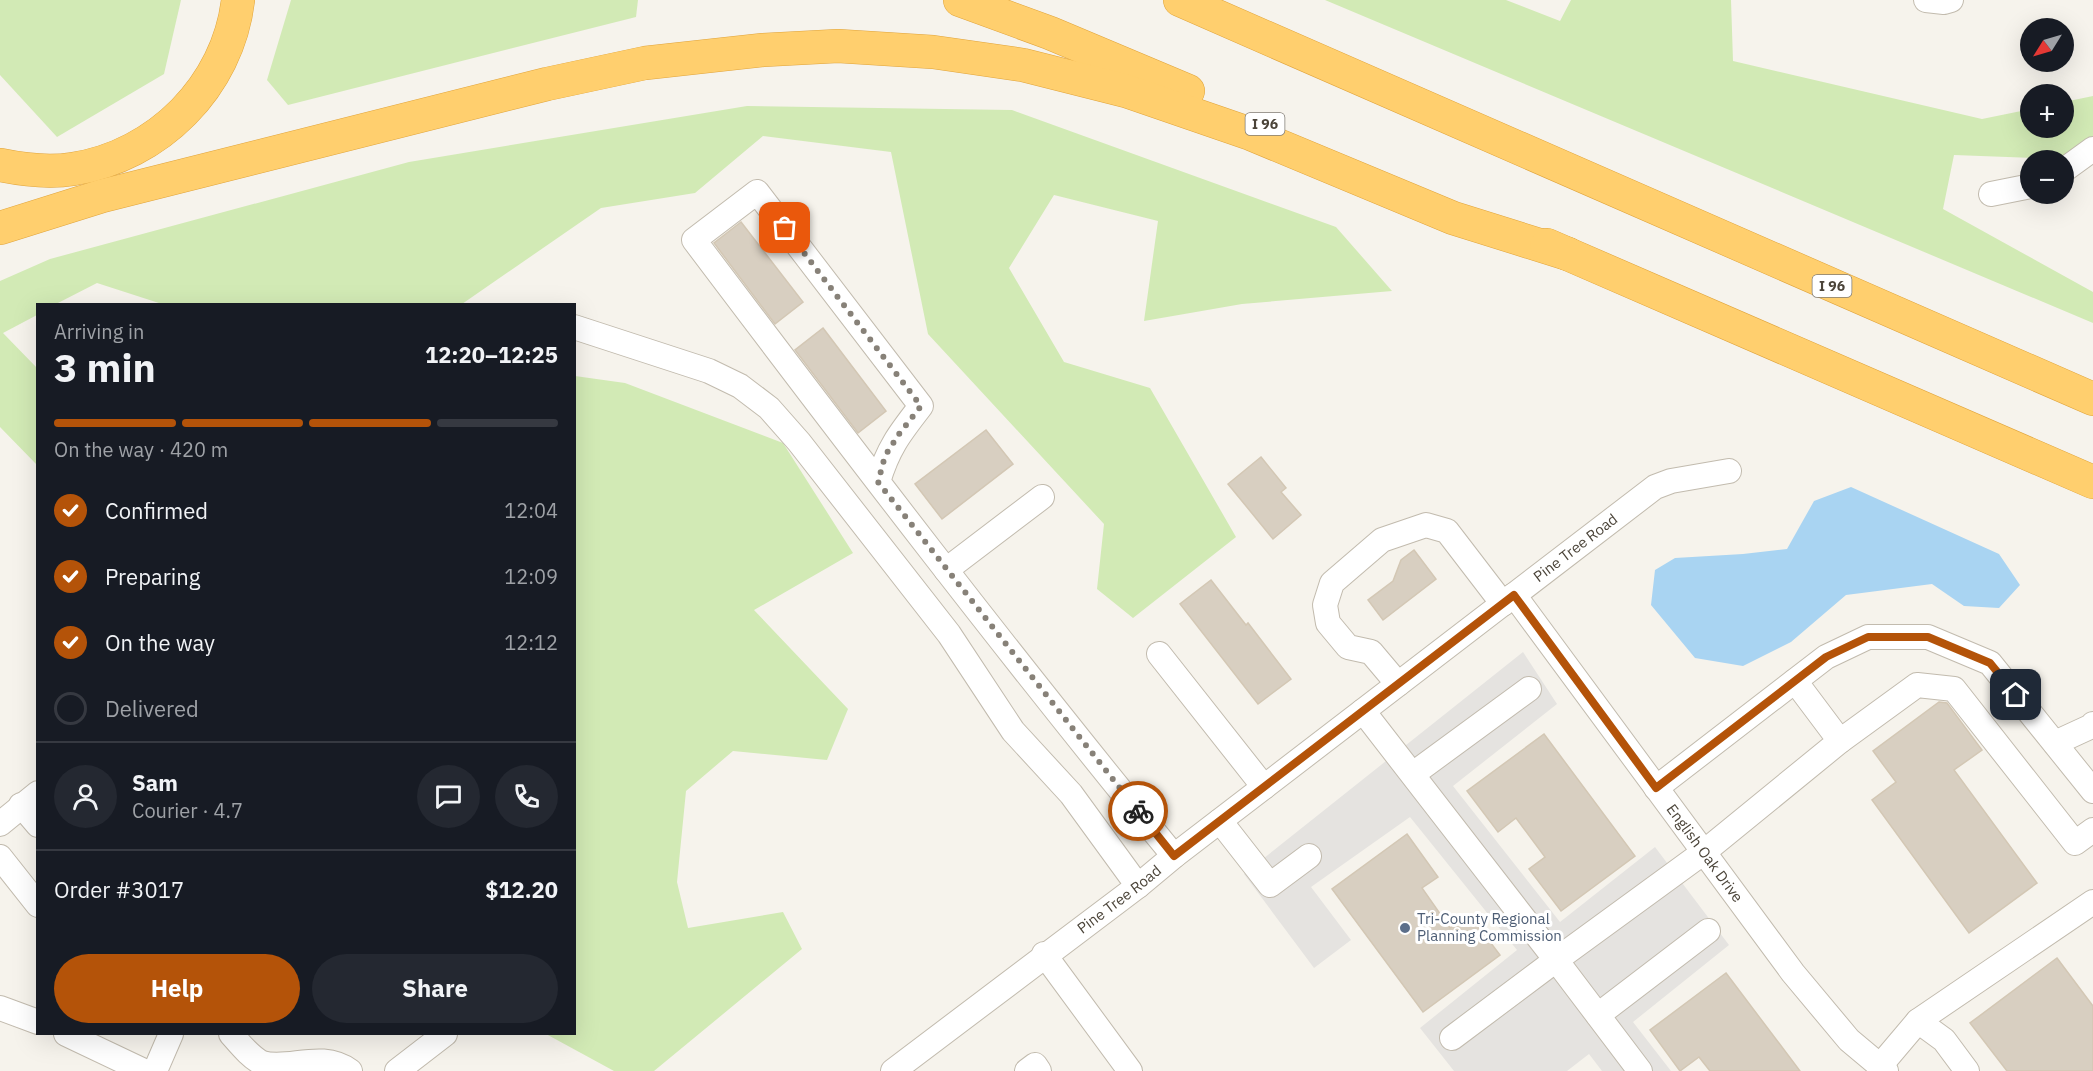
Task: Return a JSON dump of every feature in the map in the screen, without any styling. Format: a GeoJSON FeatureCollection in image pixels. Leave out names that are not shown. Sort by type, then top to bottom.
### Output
{"type":"FeatureCollection","features":[{"type":"Feature","properties":{"kind":"highway"},"geometry":{"type":"LineString","coordinates":[[0,165],[37,171],[82,168],[119,156],[158,134],[185,110],[209,81],[227,46],[238,0]]}},
{"type":"Feature","properties":{"kind":"highway","name":"I 96"},"geometry":{"type":"LineString","coordinates":[[960,0],[1082,46],[2093,482]]}},
{"type":"Feature","properties":{"kind":"highway","name":"I 96"},"geometry":{"type":"LineString","coordinates":[[1180,0],[2093,399]]}},
{"type":"Feature","properties":{"kind":"highway"},"geometry":{"type":"LineString","coordinates":[[1207,0],[1310,58]]}},
{"type":"Feature","properties":{"kind":"highway"},"geometry":{"type":"LineString","coordinates":[[0,228],[102,196],[547,84],[645,63],[763,50],[838,46],[933,52],[1023,65],[1126,91],[1251,134],[1453,218],[1568,254]]}},
{"type":"Feature","properties":{"kind":"street"},"geometry":{"type":"LineString","coordinates":[[1926,0],[1944,2],[1951,0]]}},
{"type":"Feature","properties":{"kind":"street"},"geometry":{"type":"LineString","coordinates":[[2074,163],[2093,149]]}},
{"type":"Feature","properties":{"kind":"street"},"geometry":{"type":"LineString","coordinates":[[1991,194],[2020,188]]}},
{"type":"Feature","properties":{"kind":"street"},"geometry":{"type":"LineString","coordinates":[[878,482],[885,456],[921,406],[758,192],[694,240],[878,482],[946,570],[1174,856]]}},
{"type":"Feature","properties":{"kind":"street"},"geometry":{"type":"LineString","coordinates":[[576,328],[709,371],[740,386],[769,408],[799,442],[950,634],[1013,730],[1071,794],[1138,885]]}},
{"type":"Feature","properties":{"kind":"street","name":"Pine Tree Road"},"geometry":{"type":"LineString","coordinates":[[893,1071],[1655,487],[1729,471]]}},
{"type":"Feature","properties":{"kind":"street"},"geometry":{"type":"LineString","coordinates":[[946,570],[1042,497]]}},
{"type":"Feature","properties":{"kind":"street","name":"English Oak Drive"},"geometry":{"type":"LineString","coordinates":[[1398,684],[1371,652],[1348,647],[1328,623],[1325,605],[1332,583],[1382,540],[1426,525],[1447,531],[1509,600],[1656,788],[1807,990],[1849,1040],[1883,1069]]}},
{"type":"Feature","properties":{"kind":"street"},"geometry":{"type":"LineString","coordinates":[[1656,788],[1826,657],[1868,637],[1928,637],[1990,663],[2093,790]]}},
{"type":"Feature","properties":{"kind":"street"},"geometry":{"type":"LineString","coordinates":[[1159,654],[1264,787]]}},
{"type":"Feature","properties":{"kind":"street"},"geometry":{"type":"LineString","coordinates":[[1795,681],[1840,741]]}},
{"type":"Feature","properties":{"kind":"street"},"geometry":{"type":"LineString","coordinates":[[1452,1038],[1704,852],[1840,741],[1917,685],[1954,689],[2075,843],[2093,830]]}},
{"type":"Feature","properties":{"kind":"street"},"geometry":{"type":"LineString","coordinates":[[1413,774],[1529,689]]}},
{"type":"Feature","properties":{"kind":"street"},"geometry":{"type":"LineString","coordinates":[[1363,711],[1640,1071]]}},
{"type":"Feature","properties":{"kind":"street"},"geometry":{"type":"LineString","coordinates":[[2055,743],[2093,725]]}},
{"type":"Feature","properties":{"kind":"street"},"geometry":{"type":"LineString","coordinates":[[0,824],[29,799],[36,819]]}},
{"type":"Feature","properties":{"kind":"street"},"geometry":{"type":"LineString","coordinates":[[1220,821],[1270,885],[1310,855]]}},
{"type":"Feature","properties":{"kind":"street"},"geometry":{"type":"LineString","coordinates":[[0,857],[36,902]]}},
{"type":"Feature","properties":{"kind":"street"},"geometry":{"type":"LineString","coordinates":[[1883,1069],[1918,1021],[2093,902]]}},
{"type":"Feature","properties":{"kind":"street"},"geometry":{"type":"LineString","coordinates":[[1598,1015],[1708,931]]}},
{"type":"Feature","properties":{"kind":"street"},"geometry":{"type":"LineString","coordinates":[[1044,954],[1130,1071]]}},
{"type":"Feature","properties":{"kind":"street"},"geometry":{"type":"LineString","coordinates":[[1,1012],[36,1021]]}},
{"type":"Feature","properties":{"kind":"street"},"geometry":{"type":"LineString","coordinates":[[1918,1021],[1944,1040],[1967,1071]]}},
{"type":"Feature","properties":{"kind":"street"},"geometry":{"type":"LineString","coordinates":[[68,1035],[144,1071]]}},
{"type":"Feature","properties":{"kind":"street"},"geometry":{"type":"LineString","coordinates":[[154,1071],[171,1035]]}},
{"type":"Feature","properties":{"kind":"street"},"geometry":{"type":"LineString","coordinates":[[232,1035],[245,1050],[262,1063],[275,1068],[328,1062],[339,1064],[350,1071]]}},
{"type":"Feature","properties":{"kind":"street"},"geometry":{"type":"LineString","coordinates":[[398,1071],[444,1035]]}},
{"type":"Feature","properties":{"kind":"street"},"geometry":{"type":"LineString","coordinates":[[1027,1071],[1035,1065],[1039,1071]]}},
{"type":"Feature","properties":{"kind":"green space"},"geometry":{"type":"Polygon","coordinates":[[[0,0],[181,0],[164,74],[57,137],[0,75],[0,0]]]}},
{"type":"Feature","properties":{"kind":"green space"},"geometry":{"type":"Polygon","coordinates":[[[291,0],[638,0],[636,17],[288,105],[267,80],[291,0]]]}},
{"type":"Feature","properties":{"kind":"green space"},"geometry":{"type":"Polygon","coordinates":[[[1325,0],[1506,0],[1560,21],[1571,0],[1731,0],[1733,61],[1982,119],[2020,111],[2020,138],[2074,138],[2074,100],[2093,96],[2093,160],[2074,159],[2074,150],[2020,150],[2020,157],[1954,155],[1943,209],[2093,292],[2093,323],[1325,0]]]}},
{"type":"Feature","properties":{"kind":"green space"},"geometry":{"type":"Polygon","coordinates":[[[747,106],[1012,110],[1336,227],[1392,291],[1242,304],[1144,321],[1158,221],[1054,195],[1009,268],[1064,362],[1150,388],[1236,537],[1133,618],[1097,589],[1104,524],[928,334],[891,152],[763,136],[695,193],[601,208],[463,303],[159,303],[97,283],[58,303],[36,303],[36,316],[3,333],[36,367],[36,464],[0,427],[0,281],[50,259],[409,162],[747,106]]]}},
{"type":"Feature","properties":{"kind":"green space"},"geometry":{"type":"Polygon","coordinates":[[[576,376],[625,383],[783,443],[853,553],[754,610],[848,709],[827,760],[733,751],[686,791],[677,882],[688,928],[783,912],[802,949],[654,1071],[614,1071],[548,1035],[576,1035],[576,376]]]}},
{"type":"Feature","properties":{"kind":"shaded area"},"geometry":{"type":"Polygon","coordinates":[[[1523,652],[1557,704],[1453,786],[1560,922],[1655,847],[1729,945],[1633,1022],[1671,1071],[1602,1071],[1589,1054],[1567,1071],[1454,1071],[1420,1028],[1517,950],[1410,817],[1311,887],[1351,940],[1314,968],[1244,874],[1523,652]]]}},
{"type":"Feature","properties":{"kind":"water"},"geometry":{"type":"Polygon","coordinates":[[[1851,487],[1999,554],[2020,585],[1999,608],[1964,606],[1932,584],[1846,595],[1791,642],[1743,666],[1695,658],[1651,605],[1655,570],[1675,558],[1787,549],[1814,501],[1851,487]]]}},
{"type":"Feature","properties":{"kind":"building"},"geometry":{"type":"Polygon","coordinates":[[[741,222],[803,302],[775,324],[714,243],[741,222]]]}},
{"type":"Feature","properties":{"kind":"building"},"geometry":{"type":"Polygon","coordinates":[[[823,328],[886,411],[858,433],[795,350],[823,328]]]}},
{"type":"Feature","properties":{"kind":"building"},"geometry":{"type":"Polygon","coordinates":[[[986,430],[1013,464],[942,519],[915,484],[986,430]]]}},
{"type":"Feature","properties":{"kind":"building"},"geometry":{"type":"Polygon","coordinates":[[[1261,457],[1286,488],[1281,492],[1301,515],[1273,539],[1228,484],[1261,457]]]}},
{"type":"Feature","properties":{"kind":"building"},"geometry":{"type":"Polygon","coordinates":[[[1414,550],[1436,579],[1383,620],[1368,600],[1393,581],[1401,560],[1414,550]]]}},
{"type":"Feature","properties":{"kind":"building"},"geometry":{"type":"Polygon","coordinates":[[[1211,580],[1291,679],[1258,704],[1180,604],[1211,580]]]}},
{"type":"Feature","properties":{"kind":"building"},"geometry":{"type":"Polygon","coordinates":[[[1939,702],[1947,703],[1982,750],[1954,770],[2037,883],[1969,933],[1872,800],[1896,782],[1873,751],[1939,702]]]}},
{"type":"Feature","properties":{"kind":"building"},"geometry":{"type":"Polygon","coordinates":[[[1544,734],[1635,856],[1561,911],[1529,869],[1545,857],[1516,818],[1498,832],[1467,791],[1544,734]]]}},
{"type":"Feature","properties":{"kind":"building"},"geometry":{"type":"Polygon","coordinates":[[[1407,834],[1438,877],[1422,888],[1450,928],[1469,914],[1500,955],[1423,1012],[1332,889],[1407,834]]]}},
{"type":"Feature","properties":{"kind":"building"},"geometry":{"type":"Polygon","coordinates":[[[2057,958],[2093,1006],[2093,1071],[2007,1071],[1970,1023],[2057,958]]]}},
{"type":"Feature","properties":{"kind":"building"},"geometry":{"type":"Polygon","coordinates":[[[1726,973],[1800,1071],[1710,1071],[1699,1057],[1680,1071],[1650,1030],[1726,973]]]}},
{"type":"Feature","properties":{"kind":"way so far"},"geometry":{"type":"LineString","coordinates":[[785,228],[921,406],[885,456],[878,482],[1138,811]]}},
{"type":"Feature","properties":{"kind":"place","name":"Tri-County Regional Planning Commission"},"geometry":{"type":"Point","coordinates":[1405,928]}},
{"type":"Feature","properties":{"kind":"route"},"geometry":{"type":"LineString","coordinates":[[1138,811],[1174,856],[1514,595],[1656,788],[1826,657],[1868,637],[1928,637],[1990,663],[2016,695]]}}]}
